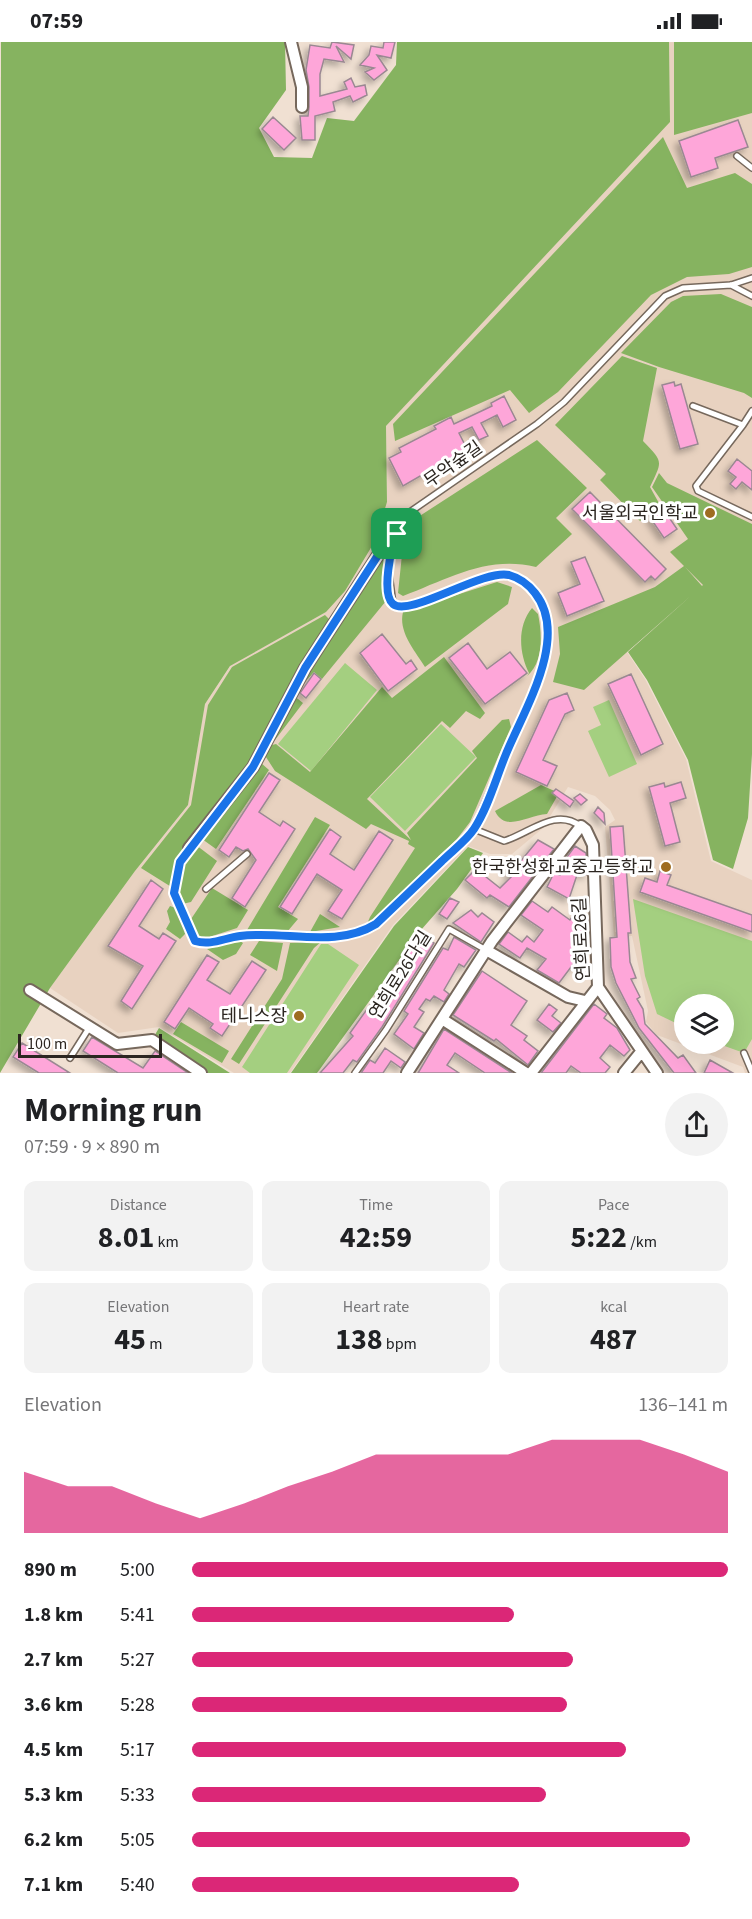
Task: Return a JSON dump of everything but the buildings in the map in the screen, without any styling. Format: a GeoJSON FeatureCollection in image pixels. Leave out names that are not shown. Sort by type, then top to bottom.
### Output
{"type":"FeatureCollection","features":[{"type":"Feature","properties":{"kind":"street"},"geometry":{"type":"LineString","coordinates":[[291,42],[302,87],[302,107]]}},
{"type":"Feature","properties":{"kind":"street"},"geometry":{"type":"LineString","coordinates":[[189,848],[253,767],[305,668],[393,532],[397,534]]}},
{"type":"Feature","properties":{"kind":"street"},"geometry":{"type":"LineString","coordinates":[[423,1073],[410,1069],[486,950],[581,826]]}},
{"type":"Feature","properties":{"kind":"street","name":"연희로26길"},"geometry":{"type":"LineString","coordinates":[[581,826],[586,830],[593,845],[598,987],[657,1073]]}},
{"type":"Feature","properties":{"kind":"street"},"geometry":{"type":"LineString","coordinates":[[486,950],[568,997],[585,1001]]}},
{"type":"Feature","properties":{"kind":"street"},"geometry":{"type":"LineString","coordinates":[[531,1073],[598,987]]}},
{"type":"Feature","properties":{"kind":"street"},"geometry":{"type":"LineString","coordinates":[[30,990],[117,1044],[152,1040],[201,1073]]}},
{"type":"Feature","properties":{"kind":"street"},"geometry":{"type":"LineString","coordinates":[[442,1019],[526,1073]]}},
{"type":"Feature","properties":{"kind":"street"},"geometry":{"type":"LineString","coordinates":[[624,1073],[642,1052]]}},
{"type":"Feature","properties":{"kind":"lane"},"geometry":{"type":"LineString","coordinates":[[737,156],[752,168]]}},
{"type":"Feature","properties":{"kind":"lane","name":"무악숲길"},"geometry":{"type":"LineString","coordinates":[[474,829],[544,661],[549,630],[547,615],[539,598],[519,578],[499,574],[487,576],[431,600],[401,607],[396,606],[390,599],[388,567],[397,534],[407,514],[537,424],[564,402],[665,296],[683,288],[730,285],[752,278]]}},
{"type":"Feature","properties":{"kind":"lane"},"geometry":{"type":"LineString","coordinates":[[730,285],[752,296]]}},
{"type":"Feature","properties":{"kind":"lane"},"geometry":{"type":"LineString","coordinates":[[693,406],[742,425]]}},
{"type":"Feature","properties":{"kind":"lane"},"geometry":{"type":"LineString","coordinates":[[752,411],[696,486],[698,491],[710,499],[752,517]]}},
{"type":"Feature","properties":{"kind":"lane"},"geometry":{"type":"LineString","coordinates":[[189,848],[180,862],[174,893],[193,939],[206,944],[241,936],[288,938],[362,932],[376,924],[474,829],[504,841],[554,820],[568,819],[581,826]]}},
{"type":"Feature","properties":{"kind":"lane"},"geometry":{"type":"LineString","coordinates":[[206,889],[247,854]]}},
{"type":"Feature","properties":{"kind":"lane","name":"연희로26다길"},"geometry":{"type":"LineString","coordinates":[[355,1073],[386,1030],[449,929],[486,950]]}},
{"type":"Feature","properties":{"kind":"lane"},"geometry":{"type":"LineString","coordinates":[[70,1058],[89,1028]]}},
{"type":"Feature","properties":{"kind":"lane"},"geometry":{"type":"LineString","coordinates":[[744,1053],[752,1072]]}},
{"type":"Feature","properties":{"kind":"shaded area"},"geometry":{"type":"Polygon","coordinates":[[[669,42],[752,42],[752,615],[687,578],[625,649],[645,679],[686,759],[711,861],[752,880],[752,1073],[745,1073],[743,1067],[708,1054],[734,1054],[734,994],[674,994],[674,1041],[657,1035],[646,1022],[648,1011],[632,936],[614,936],[605,827],[615,820],[610,810],[595,796],[568,787],[543,828],[512,854],[490,854],[468,846],[393,925],[290,1073],[234,1073],[159,1027],[118,1033],[50,988],[135,871],[188,805],[205,704],[231,665],[326,612],[387,502],[386,426],[670,122],[669,42]]]}},
{"type":"Feature","properties":{"kind":"green space"},"geometry":{"type":"Polygon","coordinates":[[[1,42],[285,42],[286,90],[259,128],[274,157],[312,158],[327,118],[354,121],[396,65],[397,42],[669,42],[670,122],[386,426],[387,502],[375,541],[345,591],[326,612],[230,666],[205,704],[188,805],[135,871],[50,988],[0,1073],[1,42]]]}},
{"type":"Feature","properties":{"kind":"green space"},"geometry":{"type":"Polygon","coordinates":[[[674,42],[752,42],[752,113],[674,135],[674,42]]]}},
{"type":"Feature","properties":{"kind":"green space"},"geometry":{"type":"Polygon","coordinates":[[[663,137],[687,188],[735,173],[752,184],[752,267],[729,274],[687,277],[651,295],[558,392],[529,413],[510,390],[395,441],[393,424],[663,137]]]}},
{"type":"Feature","properties":{"kind":"green space"},"geometry":{"type":"Polygon","coordinates":[[[721,294],[752,307],[752,398],[744,393],[621,353],[671,302],[683,296],[721,294]]]}},
{"type":"Feature","properties":{"kind":"green space"},"geometry":{"type":"Polygon","coordinates":[[[622,356],[657,368],[643,441],[659,462],[650,487],[660,505],[640,521],[600,480],[606,474],[555,425],[622,356]]]}},
{"type":"Feature","properties":{"kind":"green space"},"geometry":{"type":"Polygon","coordinates":[[[537,440],[587,488],[556,518],[572,534],[536,567],[518,564],[484,566],[403,596],[398,593],[403,545],[415,519],[537,440]]]}},
{"type":"Feature","properties":{"kind":"green space"},"geometry":{"type":"Polygon","coordinates":[[[659,473],[667,483],[752,524],[752,754],[748,818],[733,869],[713,860],[688,760],[647,680],[628,652],[693,594],[584,690],[553,682],[560,654],[558,627],[655,587],[684,566],[670,552],[688,539],[652,487],[659,473]]]}},
{"type":"Feature","properties":{"kind":"green space"},"geometry":{"type":"Polygon","coordinates":[[[385,551],[389,552],[384,572],[386,601],[322,679],[314,672],[296,692],[385,551]]]}},
{"type":"Feature","properties":{"kind":"green space"},"geometry":{"type":"Polygon","coordinates":[[[497,582],[512,587],[508,604],[425,667],[405,634],[403,612],[497,582]]]}},
{"type":"Feature","properties":{"kind":"green space"},"geometry":{"type":"Polygon","coordinates":[[[532,608],[538,614],[540,647],[533,670],[527,676],[529,673],[523,657],[521,640],[524,623],[532,608]]]}},
{"type":"Feature","properties":{"kind":"green space"},"geometry":{"type":"Polygon","coordinates":[[[325,615],[332,622],[251,766],[177,860],[173,888],[141,868],[191,805],[208,705],[232,667],[325,615]]]}},
{"type":"Feature","properties":{"kind":"green space"},"geometry":{"type":"Polygon","coordinates":[[[444,657],[485,713],[480,719],[466,711],[450,728],[442,721],[367,799],[411,840],[407,833],[477,758],[472,751],[502,720],[509,719],[511,727],[470,822],[457,839],[369,925],[367,924],[370,917],[415,848],[408,844],[409,841],[371,824],[366,829],[275,771],[264,754],[268,746],[276,744],[310,772],[382,687],[392,698],[444,657]]]}},
{"type":"Feature","properties":{"kind":"green space"},"geometry":{"type":"Polygon","coordinates":[[[345,663],[377,690],[311,771],[278,744],[345,663]]]}},
{"type":"Feature","properties":{"kind":"green space"},"geometry":{"type":"Polygon","coordinates":[[[293,695],[303,703],[275,740],[269,743],[293,695]]]}},
{"type":"Feature","properties":{"kind":"green space"},"geometry":{"type":"Polygon","coordinates":[[[609,700],[637,764],[609,777],[588,731],[601,725],[593,707],[609,700]]]}},
{"type":"Feature","properties":{"kind":"green space"},"geometry":{"type":"Polygon","coordinates":[[[441,724],[476,757],[405,831],[370,797],[441,724]]]}},
{"type":"Feature","properties":{"kind":"green space"},"geometry":{"type":"Polygon","coordinates":[[[261,763],[269,770],[216,849],[202,839],[261,763]]]}},
{"type":"Feature","properties":{"kind":"green space"},"geometry":{"type":"Polygon","coordinates":[[[541,785],[559,793],[547,814],[511,822],[499,817],[495,811],[541,785]]]}},
{"type":"Feature","properties":{"kind":"green space"},"geometry":{"type":"Polygon","coordinates":[[[315,817],[330,825],[278,907],[298,919],[287,932],[251,933],[247,930],[315,817]]]}},
{"type":"Feature","properties":{"kind":"green space"},"geometry":{"type":"Polygon","coordinates":[[[196,845],[217,861],[191,902],[182,904],[176,891],[179,873],[186,857],[196,845]]]}},
{"type":"Feature","properties":{"kind":"green space"},"geometry":{"type":"Polygon","coordinates":[[[468,847],[483,853],[457,889],[421,930],[317,1073],[291,1073],[394,926],[468,847]]]}},
{"type":"Feature","properties":{"kind":"green space"},"geometry":{"type":"Polygon","coordinates":[[[212,888],[248,910],[237,928],[203,939],[193,930],[189,922],[212,888]]]}},
{"type":"Feature","properties":{"kind":"green space"},"geometry":{"type":"Polygon","coordinates":[[[633,899],[752,941],[752,1039],[744,1053],[734,1049],[734,994],[674,994],[674,1022],[657,1014],[645,976],[633,899]]]}},
{"type":"Feature","properties":{"kind":"green space"},"geometry":{"type":"Polygon","coordinates":[[[170,906],[176,908],[182,917],[185,934],[180,939],[166,929],[170,922],[167,911],[170,906]]]}},
{"type":"Feature","properties":{"kind":"green space"},"geometry":{"type":"Polygon","coordinates":[[[320,914],[340,927],[310,932],[320,914]]]}},
{"type":"Feature","properties":{"kind":"green space"},"geometry":{"type":"Polygon","coordinates":[[[240,941],[243,943],[236,954],[223,960],[207,949],[240,941]]]}},
{"type":"Feature","properties":{"kind":"green space"},"geometry":{"type":"Polygon","coordinates":[[[259,941],[283,943],[277,971],[250,955],[259,941]]]}},
{"type":"Feature","properties":{"kind":"green space"},"geometry":{"type":"Polygon","coordinates":[[[322,941],[314,948],[239,1064],[231,1059],[282,979],[290,943],[322,941]]]}},
{"type":"Feature","properties":{"kind":"green space","name":"테니스장"},"geometry":{"type":"Polygon","coordinates":[[[321,944],[328,944],[359,965],[287,1073],[250,1073],[242,1067],[321,944]]]}},
{"type":"Feature","properties":{"kind":"green space"},"geometry":{"type":"Polygon","coordinates":[[[181,1022],[229,1051],[222,1063],[173,1034],[181,1022]]]}},
{"type":"Feature","properties":{"kind":"green space"},"geometry":{"type":"Polygon","coordinates":[[[159,1028],[230,1073],[204,1073],[153,1038],[159,1028]]]}},
{"type":"Feature","properties":{"kind":"place","name":"서울외국인학교"},"geometry":{"type":"Point","coordinates":[710,513]}},
{"type":"Feature","properties":{"kind":"place","name":"한국한성화교중고등학교"},"geometry":{"type":"Point","coordinates":[666,867]}},
{"type":"Feature","properties":{"kind":"place","name":"테니스장"},"geometry":{"type":"Point","coordinates":[299,1016]}},
{"type":"Feature","properties":{"kind":"route"},"geometry":{"type":"LineString","coordinates":[[393,532],[397,534],[388,567],[389,595],[396,606],[401,607],[431,600],[487,576],[499,574],[519,578],[532,589],[547,615],[549,630],[539,676],[474,829],[376,924],[362,932],[288,938],[241,936],[206,944],[195,941],[175,900],[174,893],[180,862],[253,767],[305,668],[393,532]]}}]}
